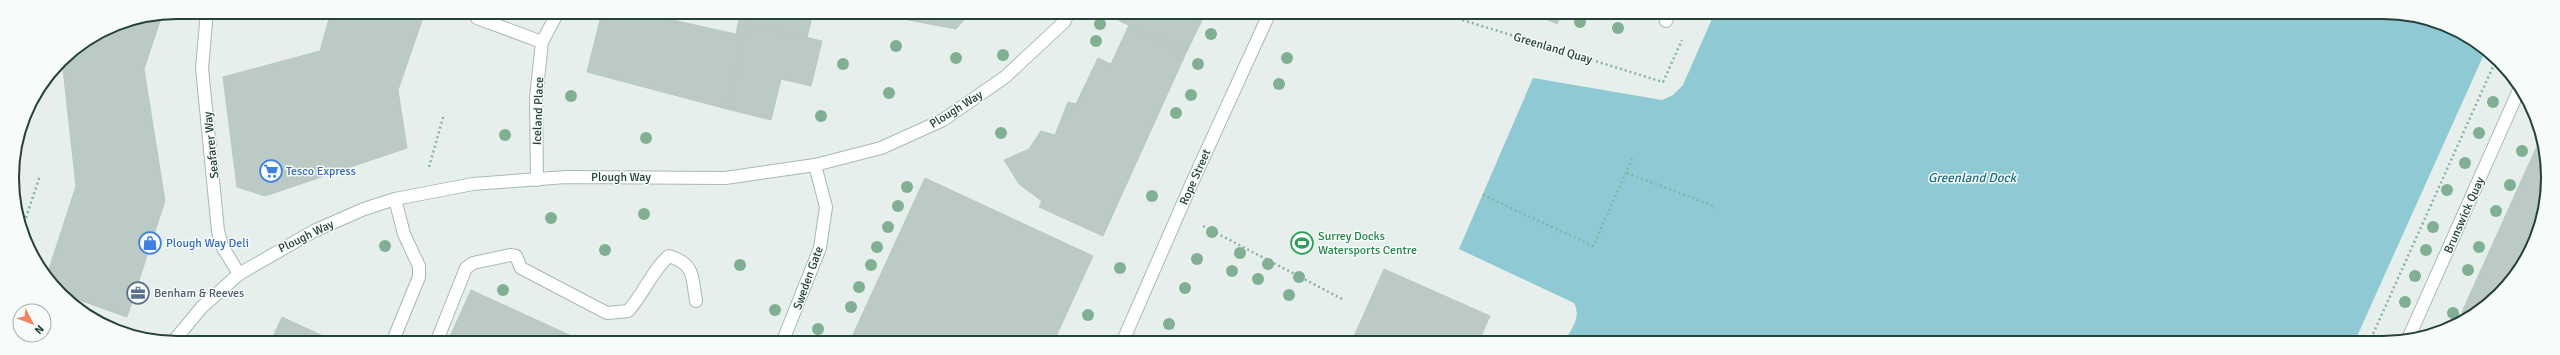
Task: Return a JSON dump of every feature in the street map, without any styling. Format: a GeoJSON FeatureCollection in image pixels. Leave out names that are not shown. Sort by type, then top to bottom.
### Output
{"type":"FeatureCollection","features":[{"type":"Feature","properties":{"kind":"street","name":"Seafarer Way"},"geometry":{"type":"LineString","coordinates":[[206,19],[202,68],[218,231],[222,246],[239,274]]}},
{"type":"Feature","properties":{"kind":"street"},"geometry":{"type":"LineString","coordinates":[[480,19],[542,42]]}},
{"type":"Feature","properties":{"kind":"street","name":"Iceland Place"},"geometry":{"type":"LineString","coordinates":[[537,180],[536,98],[542,42],[554,19]]}},
{"type":"Feature","properties":{"kind":"street","name":"Plough Way"},"geometry":{"type":"LineString","coordinates":[[178,336],[202,307],[239,274],[314,231],[364,209],[395,199],[473,184],[566,177],[724,178],[815,165],[881,148],[943,120],[1005,77],[1066,19]]}},
{"type":"Feature","properties":{"kind":"street","name":"Rope Street"},"geometry":{"type":"LineString","coordinates":[[1125,336],[1191,185],[1267,19]]}},
{"type":"Feature","properties":{"kind":"street","name":"Brunswick Quay"},"geometry":{"type":"LineString","coordinates":[[2410,334],[2517,94]]}},
{"type":"Feature","properties":{"kind":"street","name":"Sweden Gate"},"geometry":{"type":"LineString","coordinates":[[785,336],[820,248],[826,206],[815,165]]}},
{"type":"Feature","properties":{"kind":"street"},"geometry":{"type":"LineString","coordinates":[[395,199],[404,234],[419,266],[419,277],[395,336]]}},
{"type":"Feature","properties":{"kind":"street"},"geometry":{"type":"LineString","coordinates":[[439,336],[466,268],[473,263],[510,256],[516,256],[521,268],[607,313],[628,311],[640,298],[660,264],[669,256],[682,260],[690,267],[696,301]]}},
{"type":"Feature","properties":{"kind":"path","name":"Greenland Quay"},"geometry":{"type":"LineString","coordinates":[[1459,19],[1663,82],[1684,37]]}},
{"type":"Feature","properties":{"kind":"path"},"geometry":{"type":"LineString","coordinates":[[2372,336],[2494,64]]}},
{"type":"Feature","properties":{"kind":"path"},"geometry":{"type":"LineString","coordinates":[[432,150],[444,114]]}},
{"type":"Feature","properties":{"kind":"path"},"geometry":{"type":"LineString","coordinates":[[1483,195],[1593,246],[1628,173],[1633,157]]}},
{"type":"Feature","properties":{"kind":"path"},"geometry":{"type":"LineString","coordinates":[[1628,173],[1716,207]]}},
{"type":"Feature","properties":{"kind":"path"},"geometry":{"type":"LineString","coordinates":[[25,221],[40,176]]}},
{"type":"Feature","properties":{"kind":"path"},"geometry":{"type":"LineString","coordinates":[[1203,226],[1344,300]]}},
{"type":"Feature","properties":{"kind":"water","name":"Greenland Dock"},"geometry":{"type":"Polygon","coordinates":[[[1712,19],[2393,19],[2424,24],[2453,35],[2483,55],[2357,336],[1567,336],[1576,318],[1577,313],[1574,303],[1459,249],[1533,78],[1662,100],[1673,95],[1683,85],[1712,19]]]}},
{"type":"Feature","properties":{"kind":"building"},"geometry":{"type":"Polygon","coordinates":[[[329,19],[423,19],[398,90],[407,148],[265,196],[237,187],[223,77],[320,51],[329,19]]]}},
{"type":"Feature","properties":{"kind":"building"},"geometry":{"type":"Polygon","coordinates":[[[600,19],[668,19],[744,36],[727,109],[587,72],[600,19]]]}},
{"type":"Feature","properties":{"kind":"building"},"geometry":{"type":"Polygon","coordinates":[[[739,19],[811,19],[807,38],[747,24],[744,36],[736,35],[739,19]]]}},
{"type":"Feature","properties":{"kind":"building"},"geometry":{"type":"Polygon","coordinates":[[[903,19],[965,19],[956,29],[903,19]]]}},
{"type":"Feature","properties":{"kind":"building"},"geometry":{"type":"Polygon","coordinates":[[[1118,19],[1203,19],[1186,53],[1118,19]]]}},
{"type":"Feature","properties":{"kind":"building"},"geometry":{"type":"Polygon","coordinates":[[[1546,19],[1559,19],[1557,24],[1546,19]]]}},
{"type":"Feature","properties":{"kind":"building"},"geometry":{"type":"Polygon","coordinates":[[[160,20],[144,69],[165,201],[127,317],[75,299],[65,290],[49,270],[76,186],[63,67],[89,46],[107,35],[136,24],[160,20]]]}},
{"type":"Feature","properties":{"kind":"building"},"geometry":{"type":"Polygon","coordinates":[[[747,24],[822,41],[811,86],[781,79],[771,120],[727,109],[747,24]]]}},
{"type":"Feature","properties":{"kind":"building"},"geometry":{"type":"Polygon","coordinates":[[[1129,25],[1186,53],[1103,236],[1039,207],[1042,201],[1019,184],[1004,160],[1029,149],[1041,131],[1055,135],[1068,102],[1076,104],[1098,58],[1111,64],[1129,25]]]}},
{"type":"Feature","properties":{"kind":"building"},"geometry":{"type":"Polygon","coordinates":[[[2538,145],[2541,167],[2540,198],[2536,219],[2525,248],[2514,266],[2495,290],[2471,309],[2465,313],[2462,312],[2538,145]]]}},
{"type":"Feature","properties":{"kind":"building"},"geometry":{"type":"Polygon","coordinates":[[[925,178],[1093,256],[1056,336],[852,336],[925,178]]]}},
{"type":"Feature","properties":{"kind":"building"},"geometry":{"type":"Polygon","coordinates":[[[1384,269],[1490,316],[1481,336],[1354,336],[1384,269]]]}},
{"type":"Feature","properties":{"kind":"building"},"geometry":{"type":"Polygon","coordinates":[[[471,290],[572,336],[450,336],[471,290]]]}},
{"type":"Feature","properties":{"kind":"building"},"geometry":{"type":"Polygon","coordinates":[[[282,317],[323,336],[273,336],[282,317]]]}},
{"type":"Feature","properties":{"kind":"place","name":"Tesco Express"},"geometry":{"type":"Point","coordinates":[271,171]}},
{"type":"Feature","properties":{"kind":"place","name":"Plough Way Deli"},"geometry":{"type":"Point","coordinates":[150,243]}},
{"type":"Feature","properties":{"kind":"place","name":"Surrey Docks Watersports Centre"},"geometry":{"type":"Point","coordinates":[1302,243]}},
{"type":"Feature","properties":{"kind":"place","name":"Benham & Reeves"},"geometry":{"type":"Point","coordinates":[138,293]}}]}
